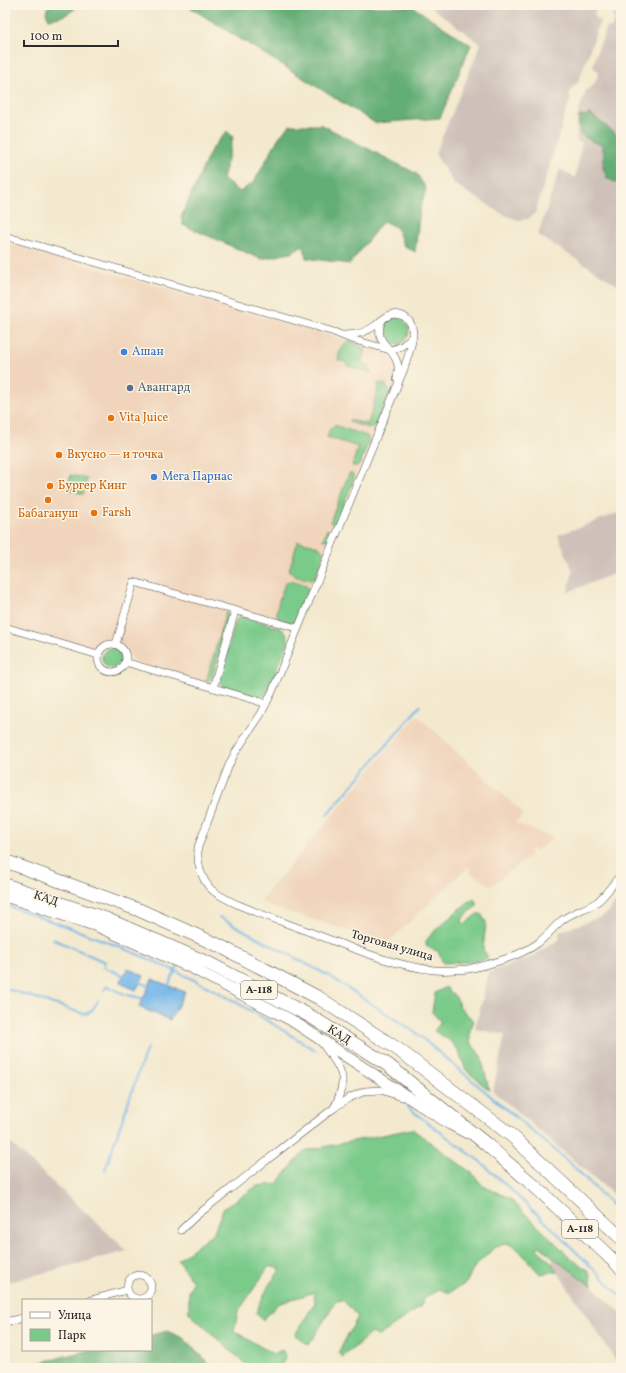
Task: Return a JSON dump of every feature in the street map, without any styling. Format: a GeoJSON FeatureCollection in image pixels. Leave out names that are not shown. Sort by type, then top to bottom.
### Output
{"type":"FeatureCollection","features":[{"type":"Feature","properties":{"kind":"highway","name":"КАД"},"geometry":{"type":"LineString","coordinates":[[5,860],[139,910],[220,946],[319,998],[399,1050],[512,1136],[621,1238]]}},
{"type":"Feature","properties":{"kind":"highway","name":"КАД"},"geometry":{"type":"LineString","coordinates":[[5,884],[106,919],[203,961],[310,1016],[388,1065],[486,1144],[539,1190],[621,1268]]}},
{"type":"Feature","properties":{"kind":"main road"},"geometry":{"type":"LineString","coordinates":[[5,896],[97,926],[190,967],[291,1020],[450,1124],[486,1144]]}},
{"type":"Feature","properties":{"kind":"street"},"geometry":{"type":"LineString","coordinates":[[5,236],[344,335],[390,350],[403,346],[413,335]]}},
{"type":"Feature","properties":{"kind":"street"},"geometry":{"type":"LineString","coordinates":[[125,662],[266,704],[404,369],[413,335],[411,324],[406,318],[401,315],[394,314],[387,316],[368,331],[359,334],[344,335]]}},
{"type":"Feature","properties":{"kind":"street"},"geometry":{"type":"LineString","coordinates":[[382,320],[379,332],[380,338],[390,350],[398,364],[397,384]]}},
{"type":"Feature","properties":{"kind":"street"},"geometry":{"type":"LineString","coordinates":[[116,644],[134,582],[297,628]]}},
{"type":"Feature","properties":{"kind":"street"},"geometry":{"type":"LineString","coordinates":[[213,688],[236,611]]}},
{"type":"Feature","properties":{"kind":"street"},"geometry":{"type":"LineString","coordinates":[[5,627],[98,655]]}},
{"type":"Feature","properties":{"kind":"street"},"geometry":{"type":"LineString","coordinates":[[116,644],[120,646],[125,653],[125,662],[120,669],[108,672],[101,667],[98,655],[103,647],[116,644]]}},
{"type":"Feature","properties":{"kind":"street","name":"Торговая улица"},"geometry":{"type":"LineString","coordinates":[[266,704],[229,765],[198,847],[200,868],[204,879],[209,887],[226,899],[264,915],[403,964],[435,970],[466,969],[496,963],[537,944],[574,912],[588,907],[598,900],[621,875]]}},
{"type":"Feature","properties":{"kind":"street"},"geometry":{"type":"LineString","coordinates":[[316,1036],[339,1068],[343,1081],[342,1093],[334,1108]]}},
{"type":"Feature","properties":{"kind":"street"},"geometry":{"type":"LineString","coordinates":[[181,1230],[196,1216],[280,1149],[334,1108],[365,1091],[381,1090],[414,1101]]}},
{"type":"Feature","properties":{"kind":"street"},"geometry":{"type":"LineString","coordinates":[[95,1299],[127,1290]]}},
{"type":"Feature","properties":{"kind":"street"},"geometry":{"type":"LineString","coordinates":[[5,1322],[22,1318]]}},
{"type":"Feature","properties":{"kind":"shaded area"},"geometry":{"type":"Polygon","coordinates":[[[428,5],[597,5],[594,15],[600,21],[578,83],[573,87],[569,95],[571,98],[535,213],[528,219],[519,220],[504,215],[454,184],[435,154],[481,44],[428,5]]]}},
{"type":"Feature","properties":{"kind":"shaded area"},"geometry":{"type":"Polygon","coordinates":[[[615,5],[621,5],[621,287],[538,235],[560,169],[575,178],[582,143],[576,141],[577,116],[586,90],[594,85],[599,72],[593,67],[598,49],[607,27],[611,28],[615,19],[612,17],[615,11],[615,5]]]}},
{"type":"Feature","properties":{"kind":"shaded area"},"geometry":{"type":"Polygon","coordinates":[[[5,242],[304,329],[359,342],[386,353],[393,361],[395,368],[394,383],[295,630],[233,613],[214,679],[207,683],[134,662],[126,647],[121,644],[107,642],[95,651],[5,625],[5,242]]]}},
{"type":"Feature","properties":{"kind":"shaded area"},"geometry":{"type":"Polygon","coordinates":[[[621,512],[621,571],[568,592],[573,571],[558,535],[621,512]]]}},
{"type":"Feature","properties":{"kind":"shaded area"},"geometry":{"type":"Polygon","coordinates":[[[417,715],[524,814],[515,823],[554,838],[535,852],[532,849],[528,851],[531,855],[491,886],[471,873],[469,866],[387,943],[272,907],[260,901],[417,715]]]}},
{"type":"Feature","properties":{"kind":"shaded area"},"geometry":{"type":"Polygon","coordinates":[[[621,896],[621,1201],[493,1091],[505,1035],[475,1029],[489,972],[529,958],[560,939],[559,932],[605,915],[621,896]]]}},
{"type":"Feature","properties":{"kind":"shaded area"},"geometry":{"type":"Polygon","coordinates":[[[5,1138],[127,1251],[5,1283],[5,1138]]]}},
{"type":"Feature","properties":{"kind":"shaded area"},"geometry":{"type":"Polygon","coordinates":[[[554,1258],[592,1286],[621,1313],[621,1368],[551,1262],[554,1258]]]}},
{"type":"Feature","properties":{"kind":"green space"},"geometry":{"type":"Polygon","coordinates":[[[50,5],[78,5],[65,15],[49,19],[46,13],[47,8],[50,5]]]}},
{"type":"Feature","properties":{"kind":"green space"},"geometry":{"type":"Polygon","coordinates":[[[186,5],[275,5],[300,12],[314,6],[413,7],[471,45],[440,118],[375,123],[186,5]]]}},
{"type":"Feature","properties":{"kind":"green space"},"geometry":{"type":"Polygon","coordinates":[[[589,113],[621,138],[621,185],[607,178],[603,167],[604,154],[602,145],[591,141],[580,134],[579,120],[581,115],[587,116],[589,113]]]}},
{"type":"Feature","properties":{"kind":"green space"},"geometry":{"type":"Polygon","coordinates":[[[290,125],[322,125],[417,174],[426,189],[420,209],[415,252],[403,245],[397,228],[383,221],[350,264],[306,258],[304,247],[298,248],[291,253],[261,259],[183,225],[181,217],[211,150],[227,131],[233,137],[223,179],[240,192],[254,182],[279,137],[290,125]]]}},
{"type":"Feature","properties":{"kind":"green space"},"geometry":{"type":"Polygon","coordinates":[[[395,317],[405,321],[409,331],[405,341],[395,345],[385,341],[381,331],[385,321],[395,317]]]}},
{"type":"Feature","properties":{"kind":"green space"},"geometry":{"type":"Polygon","coordinates":[[[349,341],[354,342],[365,350],[361,363],[370,366],[368,370],[372,372],[371,373],[348,366],[345,362],[338,360],[342,347],[349,341]]]}},
{"type":"Feature","properties":{"kind":"green space"},"geometry":{"type":"Polygon","coordinates":[[[378,383],[386,385],[390,391],[375,426],[368,428],[349,422],[349,420],[368,424],[379,385],[378,383]]]}},
{"type":"Feature","properties":{"kind":"green space"},"geometry":{"type":"Polygon","coordinates":[[[334,425],[367,436],[369,441],[358,466],[352,466],[358,447],[327,437],[330,429],[334,425]]]}},
{"type":"Feature","properties":{"kind":"green space"},"geometry":{"type":"Polygon","coordinates":[[[351,473],[354,476],[354,479],[337,521],[333,524],[330,522],[349,474],[351,473]]]}},
{"type":"Feature","properties":{"kind":"green space"},"geometry":{"type":"Polygon","coordinates":[[[71,475],[87,479],[83,494],[67,489],[71,475]]]}},
{"type":"Feature","properties":{"kind":"green space"},"geometry":{"type":"Polygon","coordinates":[[[327,529],[331,532],[331,537],[323,540],[327,529]]]}},
{"type":"Feature","properties":{"kind":"green space"},"geometry":{"type":"Polygon","coordinates":[[[298,541],[317,546],[323,551],[324,555],[315,577],[311,580],[295,576],[289,570],[298,541]]]}},
{"type":"Feature","properties":{"kind":"green space"},"geometry":{"type":"Polygon","coordinates":[[[291,581],[307,587],[309,590],[305,605],[300,615],[295,621],[289,622],[278,619],[277,607],[286,582],[291,581]]]}},
{"type":"Feature","properties":{"kind":"green space"},"geometry":{"type":"Polygon","coordinates":[[[226,612],[230,617],[212,678],[206,682],[226,612]]]}},
{"type":"Feature","properties":{"kind":"green space"},"geometry":{"type":"Polygon","coordinates":[[[241,616],[281,628],[288,638],[288,642],[268,691],[265,695],[258,697],[222,686],[219,683],[236,620],[241,616]]]}},
{"type":"Feature","properties":{"kind":"green space"},"geometry":{"type":"Polygon","coordinates":[[[112,648],[119,651],[122,658],[119,665],[112,668],[105,665],[102,658],[105,651],[112,648]]]}},
{"type":"Feature","properties":{"kind":"green space"},"geometry":{"type":"Polygon","coordinates":[[[472,899],[478,904],[463,918],[462,921],[465,924],[477,914],[481,914],[486,922],[483,950],[487,955],[487,959],[469,962],[443,963],[438,951],[426,945],[427,939],[472,899]]]}},
{"type":"Feature","properties":{"kind":"green space"},"geometry":{"type":"Polygon","coordinates":[[[446,987],[456,997],[459,1007],[474,1021],[470,1030],[470,1042],[481,1056],[489,1090],[466,1070],[458,1050],[449,1040],[434,1031],[441,1022],[432,1012],[435,993],[446,987]]]}},
{"type":"Feature","properties":{"kind":"green space"},"geometry":{"type":"Polygon","coordinates":[[[412,1129],[473,1174],[483,1186],[509,1198],[572,1259],[589,1271],[592,1286],[540,1246],[537,1249],[551,1262],[557,1271],[540,1274],[518,1249],[507,1243],[494,1248],[475,1266],[466,1283],[449,1293],[439,1289],[425,1298],[420,1307],[379,1336],[371,1333],[343,1357],[338,1353],[358,1317],[343,1300],[336,1301],[309,1345],[295,1335],[315,1303],[314,1292],[278,1304],[263,1320],[256,1312],[269,1285],[281,1269],[269,1266],[238,1312],[234,1331],[273,1354],[282,1350],[286,1357],[279,1368],[250,1368],[189,1313],[189,1291],[193,1282],[178,1260],[213,1234],[223,1209],[257,1186],[277,1184],[304,1151],[412,1129]]]}},
{"type":"Feature","properties":{"kind":"green space"},"geometry":{"type":"Polygon","coordinates":[[[167,1331],[183,1338],[212,1368],[18,1368],[86,1351],[152,1351],[152,1335],[167,1331]]]}},
{"type":"Feature","properties":{"kind":"water"},"geometry":{"type":"Polygon","coordinates":[[[128,968],[144,976],[136,990],[120,983],[128,968]]]}},
{"type":"Feature","properties":{"kind":"water"},"geometry":{"type":"Polygon","coordinates":[[[152,979],[185,992],[170,1020],[139,1007],[152,979]]]}},
{"type":"Feature","properties":{"kind":"waterway"},"geometry":{"type":"LineString","coordinates":[[327,815],[420,706]]}},
{"type":"Feature","properties":{"kind":"waterway"},"geometry":{"type":"LineString","coordinates":[[5,905],[101,940],[171,969],[210,988],[315,1050]]}},
{"type":"Feature","properties":{"kind":"waterway"},"geometry":{"type":"LineString","coordinates":[[219,917],[329,976],[416,1033],[570,1163],[621,1214]]}},
{"type":"Feature","properties":{"kind":"waterway"},"geometry":{"type":"LineString","coordinates":[[53,939],[105,962],[103,967],[125,976]]}},
{"type":"Feature","properties":{"kind":"waterway"},"geometry":{"type":"LineString","coordinates":[[168,986],[178,966]]}},
{"type":"Feature","properties":{"kind":"waterway"},"geometry":{"type":"LineString","coordinates":[[138,981],[151,987]]}},
{"type":"Feature","properties":{"kind":"waterway"},"geometry":{"type":"LineString","coordinates":[[104,990],[107,986],[124,994],[145,999]]}},
{"type":"Feature","properties":{"kind":"waterway"},"geometry":{"type":"LineString","coordinates":[[5,988],[84,1014],[91,1011],[98,1001]]}},
{"type":"Feature","properties":{"kind":"waterway"},"geometry":{"type":"LineString","coordinates":[[105,1170],[147,1048]]}},
{"type":"Feature","properties":{"kind":"waterway"},"geometry":{"type":"LineString","coordinates":[[407,1107],[482,1163],[552,1228],[621,1296]]}},
{"type":"Feature","properties":{"kind":"place","name":"Ашан"},"geometry":{"type":"Point","coordinates":[124,352]}},
{"type":"Feature","properties":{"kind":"place","name":"Авангард"},"geometry":{"type":"Point","coordinates":[130,388]}},
{"type":"Feature","properties":{"kind":"place","name":"Vita Juice"},"geometry":{"type":"Point","coordinates":[111,418]}},
{"type":"Feature","properties":{"kind":"place","name":"Вкусно — и точка"},"geometry":{"type":"Point","coordinates":[59,455]}},
{"type":"Feature","properties":{"kind":"place","name":"Мега Парнас"},"geometry":{"type":"Point","coordinates":[154,477]}},
{"type":"Feature","properties":{"kind":"place","name":"Бургер Кинг"},"geometry":{"type":"Point","coordinates":[50,486]}},
{"type":"Feature","properties":{"kind":"place","name":"Бабагануш"},"geometry":{"type":"Point","coordinates":[48,500]}},
{"type":"Feature","properties":{"kind":"place","name":"Farsh"},"geometry":{"type":"Point","coordinates":[94,513]}}]}
